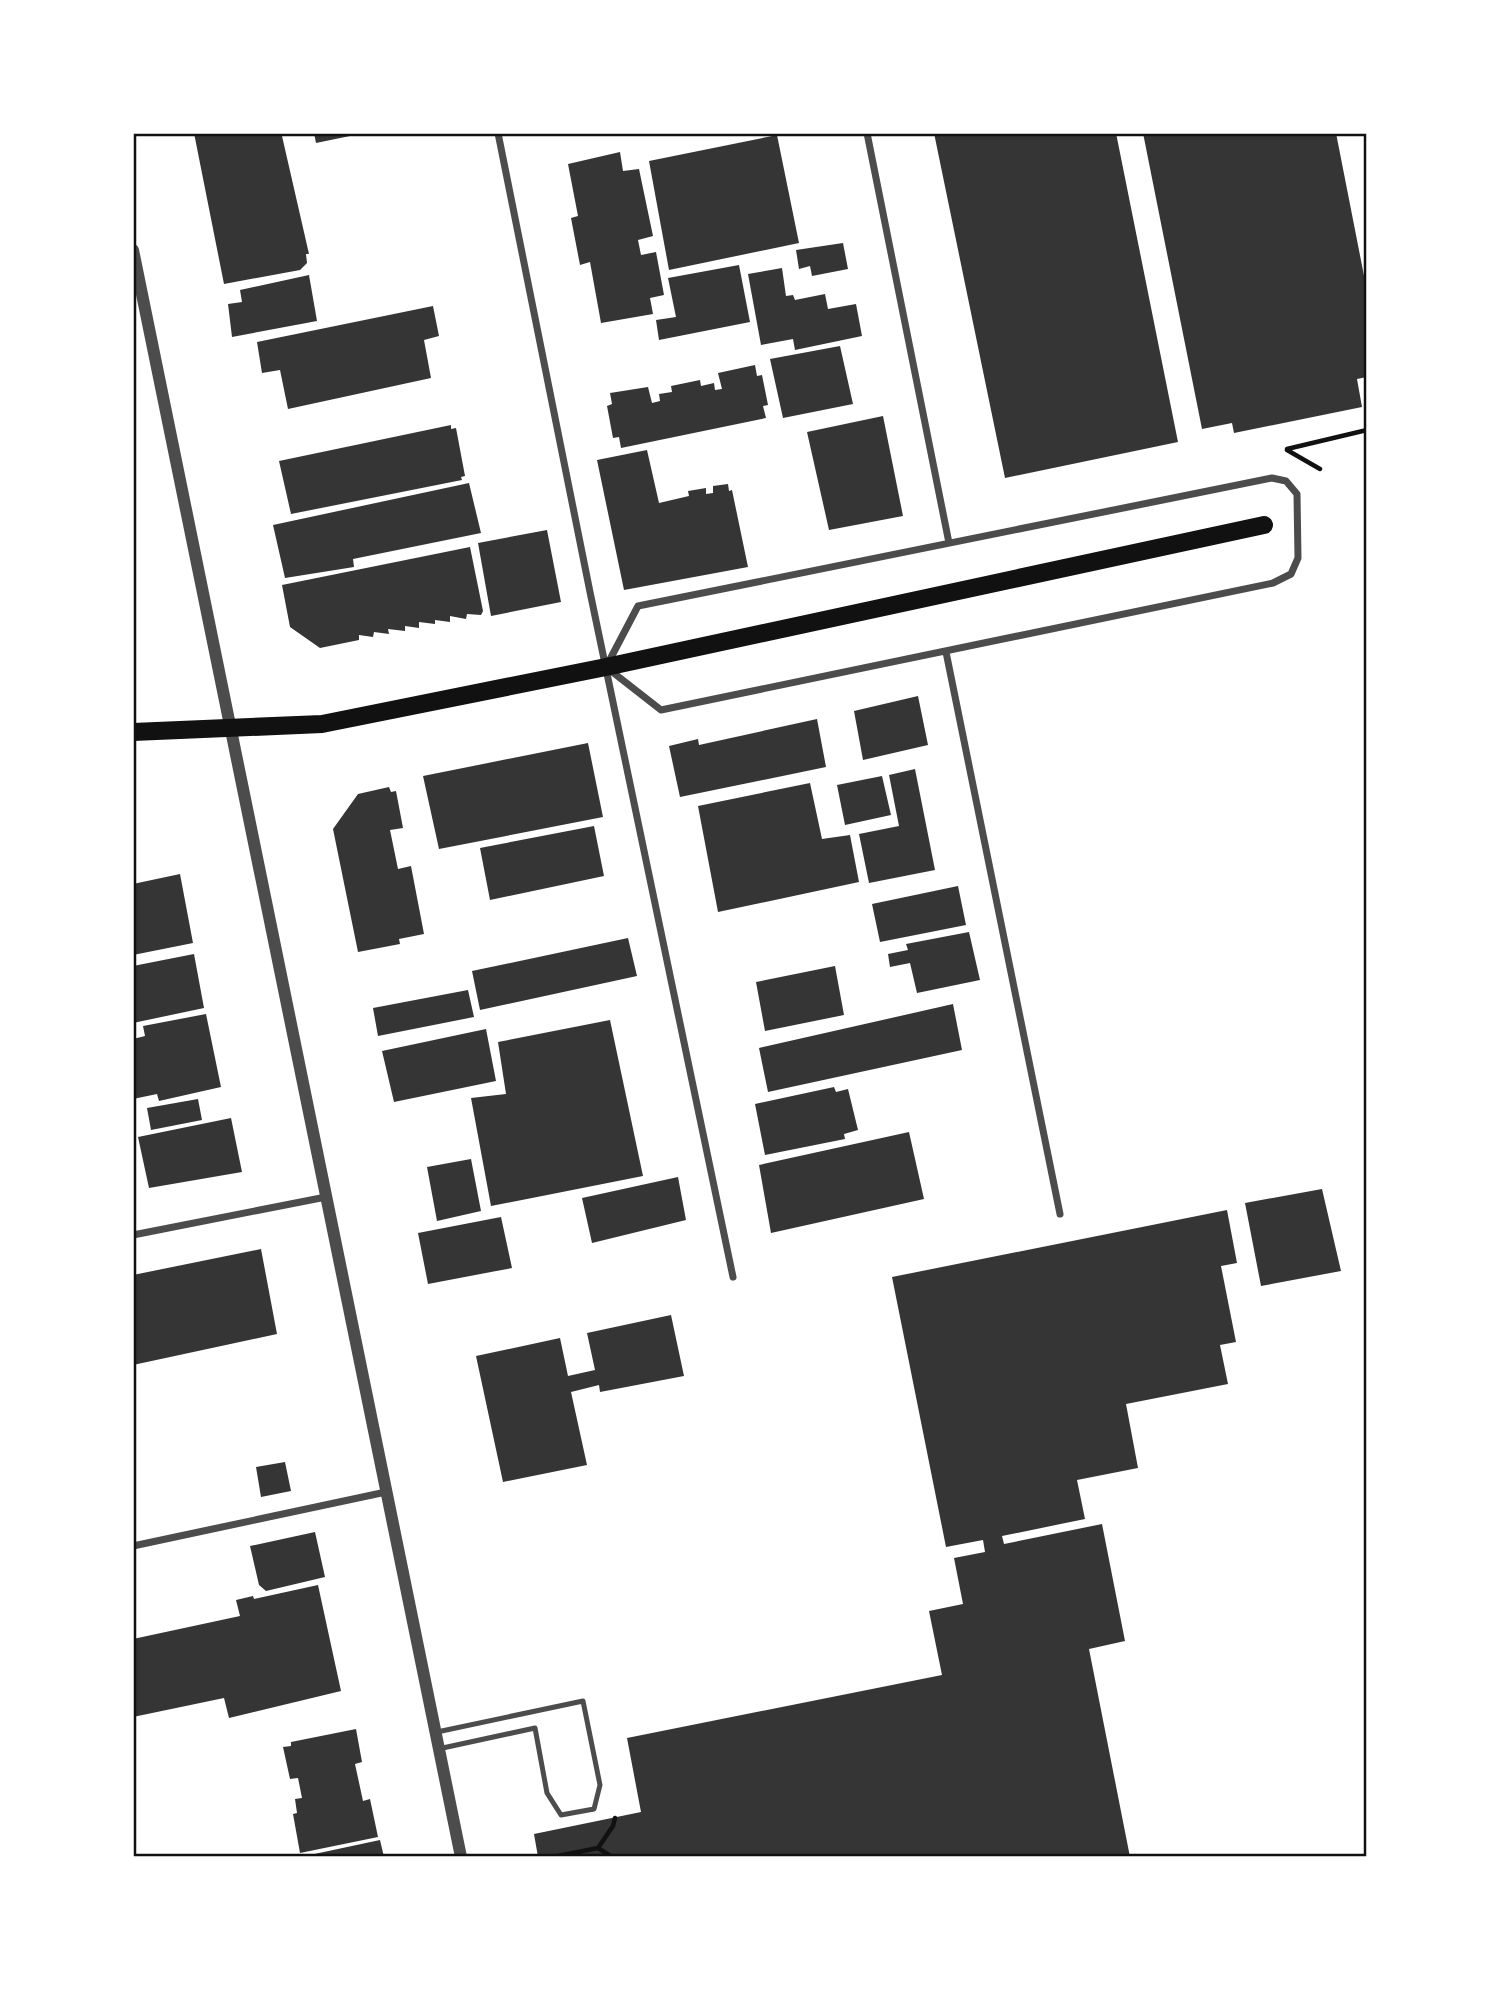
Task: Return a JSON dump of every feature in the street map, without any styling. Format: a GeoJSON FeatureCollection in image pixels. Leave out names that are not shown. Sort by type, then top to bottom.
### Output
{"type":"FeatureCollection","features":[{"type":"Feature","properties":{"kind":"main road"},"geometry":{"type":"LineString","coordinates":[[133,732],[322,724],[606,667],[1264,525]]}},
{"type":"Feature","properties":{"kind":"street"},"geometry":{"type":"LineString","coordinates":[[498,133],[733,1276]]}},
{"type":"Feature","properties":{"kind":"street"},"geometry":{"type":"LineString","coordinates":[[867,133],[949,543]]}},
{"type":"Feature","properties":{"kind":"street"},"geometry":{"type":"LineString","coordinates":[[133,250],[461,1857]]}},
{"type":"Feature","properties":{"kind":"street"},"geometry":{"type":"LineString","coordinates":[[1272,478],[1286,481],[1297,494],[1298,558],[1291,574],[1273,583],[661,710],[606,667],[638,606],[1272,478]]}},
{"type":"Feature","properties":{"kind":"street"},"geometry":{"type":"LineString","coordinates":[[946,652],[1060,1214]]}},
{"type":"Feature","properties":{"kind":"street"},"geometry":{"type":"LineString","coordinates":[[133,1235],[326,1197]]}},
{"type":"Feature","properties":{"kind":"street"},"geometry":{"type":"LineString","coordinates":[[133,1546],[386,1492]]}},
{"type":"Feature","properties":{"kind":"lane"},"geometry":{"type":"LineString","coordinates":[[435,1732],[583,1701],[600,1785],[594,1809],[561,1815],[547,1793],[535,1728],[439,1749]]}},
{"type":"Feature","properties":{"kind":"path"},"geometry":{"type":"LineString","coordinates":[[1320,469],[1287,449],[1367,430]]}},
{"type":"Feature","properties":{"kind":"path"},"geometry":{"type":"LineString","coordinates":[[598,1848],[612,1857]]}},
{"type":"Feature","properties":{"kind":"building"},"geometry":{"type":"Polygon","coordinates":[[[194,133],[290,133],[282,136],[309,254],[306,254],[307,263],[300,270],[224,284],[194,133]]]}},
{"type":"Feature","properties":{"kind":"building"},"geometry":{"type":"Polygon","coordinates":[[[314,133],[350,133],[350,136],[316,143],[314,133]]]}},
{"type":"Feature","properties":{"kind":"building"},"geometry":{"type":"Polygon","coordinates":[[[934,133],[1116,133],[1178,442],[1005,478],[934,133]]]}},
{"type":"Feature","properties":{"kind":"building"},"geometry":{"type":"Polygon","coordinates":[[[1143,133],[1336,133],[1367,291],[1367,377],[1357,379],[1362,407],[1234,433],[1232,423],[1202,429],[1143,133]]]}},
{"type":"Feature","properties":{"kind":"building"},"geometry":{"type":"Polygon","coordinates":[[[777,135],[799,243],[669,270],[649,161],[777,135]]]}},
{"type":"Feature","properties":{"kind":"building"},"geometry":{"type":"Polygon","coordinates":[[[620,152],[623,171],[639,169],[653,236],[638,240],[641,255],[656,252],[664,295],[650,298],[653,314],[601,323],[590,262],[580,265],[571,218],[578,216],[568,164],[620,152]]]}},
{"type":"Feature","properties":{"kind":"building"},"geometry":{"type":"Polygon","coordinates":[[[843,243],[848,269],[812,276],[810,266],[799,269],[796,250],[843,243]]]}},
{"type":"Feature","properties":{"kind":"building"},"geometry":{"type":"Polygon","coordinates":[[[739,265],[750,322],[659,340],[656,320],[676,317],[668,278],[739,265]]]}},
{"type":"Feature","properties":{"kind":"building"},"geometry":{"type":"Polygon","coordinates":[[[782,268],[786,296],[793,295],[795,300],[825,294],[828,309],[856,304],[862,336],[795,350],[793,339],[761,345],[748,274],[782,268]]]}},
{"type":"Feature","properties":{"kind":"building"},"geometry":{"type":"Polygon","coordinates":[[[309,275],[317,321],[232,337],[228,304],[242,302],[240,290],[309,275]]]}},
{"type":"Feature","properties":{"kind":"building"},"geometry":{"type":"Polygon","coordinates":[[[433,306],[439,336],[424,340],[431,378],[288,409],[280,370],[262,373],[257,342],[433,306]]]}},
{"type":"Feature","properties":{"kind":"building"},"geometry":{"type":"Polygon","coordinates":[[[840,346],[853,404],[783,418],[770,359],[840,346]]]}},
{"type":"Feature","properties":{"kind":"building"},"geometry":{"type":"Polygon","coordinates":[[[755,365],[757,376],[762,375],[768,405],[763,406],[766,418],[621,448],[619,437],[613,438],[607,406],[612,404],[610,393],[648,387],[652,403],[660,401],[659,394],[672,392],[671,386],[700,380],[701,386],[714,383],[715,390],[722,389],[718,373],[755,365]]]}},
{"type":"Feature","properties":{"kind":"building"},"geometry":{"type":"Polygon","coordinates":[[[883,416],[903,516],[829,530],[807,432],[883,416]]]}},
{"type":"Feature","properties":{"kind":"building"},"geometry":{"type":"Polygon","coordinates":[[[451,425],[451,429],[456,428],[465,476],[461,477],[462,480],[291,514],[279,461],[451,425]]]}},
{"type":"Feature","properties":{"kind":"building"},"geometry":{"type":"Polygon","coordinates":[[[647,450],[659,503],[689,496],[688,491],[706,488],[706,494],[713,493],[713,486],[728,484],[729,491],[732,490],[748,567],[624,590],[597,460],[647,450]]]}},
{"type":"Feature","properties":{"kind":"building"},"geometry":{"type":"Polygon","coordinates":[[[469,483],[481,533],[353,559],[354,567],[285,578],[273,525],[469,483]]]}},
{"type":"Feature","properties":{"kind":"building"},"geometry":{"type":"Polygon","coordinates":[[[547,530],[561,602],[491,616],[478,543],[547,530]]]}},
{"type":"Feature","properties":{"kind":"building"},"geometry":{"type":"Polygon","coordinates":[[[470,547],[483,611],[481,615],[467,614],[466,619],[450,616],[450,622],[435,620],[435,624],[419,622],[419,628],[405,626],[405,631],[388,629],[389,634],[374,632],[373,637],[359,635],[359,640],[320,648],[290,627],[282,585],[470,547]]]}},
{"type":"Feature","properties":{"kind":"building"},"geometry":{"type":"Polygon","coordinates":[[[918,696],[928,745],[863,760],[854,711],[918,696]]]}},
{"type":"Feature","properties":{"kind":"building"},"geometry":{"type":"Polygon","coordinates":[[[817,719],[826,767],[680,797],[669,746],[698,739],[699,745],[817,719]]]}},
{"type":"Feature","properties":{"kind":"building"},"geometry":{"type":"Polygon","coordinates":[[[588,743],[603,817],[439,849],[423,776],[588,743]]]}},
{"type":"Feature","properties":{"kind":"building"},"geometry":{"type":"Polygon","coordinates":[[[915,769],[935,870],[869,883],[859,834],[899,826],[889,775],[915,769]]]}},
{"type":"Feature","properties":{"kind":"building"},"geometry":{"type":"Polygon","coordinates":[[[882,776],[891,815],[845,825],[837,785],[882,776]]]}},
{"type":"Feature","properties":{"kind":"building"},"geometry":{"type":"Polygon","coordinates":[[[810,783],[822,839],[850,835],[859,882],[718,912],[698,806],[810,783]]]}},
{"type":"Feature","properties":{"kind":"building"},"geometry":{"type":"Polygon","coordinates":[[[389,787],[391,792],[396,791],[403,828],[390,830],[398,869],[411,866],[424,934],[399,939],[400,944],[358,952],[333,829],[358,794],[389,787]]]}},
{"type":"Feature","properties":{"kind":"building"},"geometry":{"type":"Polygon","coordinates":[[[594,826],[604,876],[490,900],[480,848],[594,826]]]}},
{"type":"Feature","properties":{"kind":"building"},"geometry":{"type":"Polygon","coordinates":[[[180,874],[193,943],[133,955],[133,884],[180,874]]]}},
{"type":"Feature","properties":{"kind":"building"},"geometry":{"type":"Polygon","coordinates":[[[958,886],[966,925],[880,942],[872,904],[958,886]]]}},
{"type":"Feature","properties":{"kind":"building"},"geometry":{"type":"Polygon","coordinates":[[[969,932],[980,980],[917,993],[910,963],[890,967],[888,954],[908,950],[906,944],[969,932]]]}},
{"type":"Feature","properties":{"kind":"building"},"geometry":{"type":"Polygon","coordinates":[[[628,938],[637,976],[480,1010],[472,971],[628,938]]]}},
{"type":"Feature","properties":{"kind":"building"},"geometry":{"type":"Polygon","coordinates":[[[194,954],[204,1008],[133,1023],[133,966],[194,954]]]}},
{"type":"Feature","properties":{"kind":"building"},"geometry":{"type":"Polygon","coordinates":[[[835,966],[844,1015],[765,1031],[756,982],[835,966]]]}},
{"type":"Feature","properties":{"kind":"building"},"geometry":{"type":"Polygon","coordinates":[[[468,990],[474,1017],[378,1036],[373,1008],[468,990]]]}},
{"type":"Feature","properties":{"kind":"building"},"geometry":{"type":"Polygon","coordinates":[[[953,1004],[962,1050],[768,1092],[759,1048],[953,1004]]]}},
{"type":"Feature","properties":{"kind":"building"},"geometry":{"type":"Polygon","coordinates":[[[206,1014],[221,1087],[159,1101],[157,1094],[133,1099],[133,1039],[145,1036],[143,1026],[206,1014]]]}},
{"type":"Feature","properties":{"kind":"building"},"geometry":{"type":"Polygon","coordinates":[[[610,1020],[643,1176],[491,1206],[471,1098],[506,1094],[498,1042],[610,1020]]]}},
{"type":"Feature","properties":{"kind":"building"},"geometry":{"type":"Polygon","coordinates":[[[486,1029],[496,1081],[394,1102],[382,1051],[486,1029]]]}},
{"type":"Feature","properties":{"kind":"building"},"geometry":{"type":"Polygon","coordinates":[[[834,1087],[836,1092],[848,1089],[858,1130],[844,1134],[845,1139],[765,1155],[755,1104],[834,1087]]]}},
{"type":"Feature","properties":{"kind":"building"},"geometry":{"type":"Polygon","coordinates":[[[198,1099],[202,1120],[151,1130],[147,1108],[198,1099]]]}},
{"type":"Feature","properties":{"kind":"building"},"geometry":{"type":"Polygon","coordinates":[[[231,1118],[242,1172],[149,1188],[138,1137],[231,1118]]]}},
{"type":"Feature","properties":{"kind":"building"},"geometry":{"type":"Polygon","coordinates":[[[909,1132],[924,1199],[771,1233],[759,1165],[909,1132]]]}},
{"type":"Feature","properties":{"kind":"building"},"geometry":{"type":"Polygon","coordinates":[[[471,1159],[481,1211],[437,1221],[427,1167],[471,1159]]]}},
{"type":"Feature","properties":{"kind":"building"},"geometry":{"type":"Polygon","coordinates":[[[678,1177],[686,1220],[592,1243],[582,1198],[678,1177]]]}},
{"type":"Feature","properties":{"kind":"building"},"geometry":{"type":"Polygon","coordinates":[[[1322,1189],[1341,1271],[1261,1286],[1245,1203],[1322,1189]]]}},
{"type":"Feature","properties":{"kind":"building"},"geometry":{"type":"Polygon","coordinates":[[[1227,1210],[1237,1263],[1221,1266],[1236,1342],[1220,1345],[1228,1384],[1126,1404],[1138,1468],[1077,1480],[1085,1519],[1002,1536],[1004,1544],[1102,1524],[1125,1641],[1089,1649],[1130,1857],[538,1857],[534,1834],[641,1812],[627,1738],[942,1675],[929,1611],[963,1604],[954,1558],[985,1552],[983,1540],[946,1547],[892,1277],[1227,1210]]]}},
{"type":"Feature","properties":{"kind":"building"},"geometry":{"type":"Polygon","coordinates":[[[501,1217],[512,1268],[428,1284],[418,1233],[501,1217]]]}},
{"type":"Feature","properties":{"kind":"building"},"geometry":{"type":"Polygon","coordinates":[[[261,1249],[277,1334],[133,1365],[133,1275],[261,1249]]]}},
{"type":"Feature","properties":{"kind":"building"},"geometry":{"type":"Polygon","coordinates":[[[671,1315],[684,1376],[600,1392],[599,1385],[571,1392],[587,1465],[503,1482],[476,1356],[560,1338],[568,1376],[595,1370],[587,1333],[671,1315]]]}},
{"type":"Feature","properties":{"kind":"building"},"geometry":{"type":"Polygon","coordinates":[[[285,1462],[291,1491],[261,1497],[256,1467],[285,1462]]]}},
{"type":"Feature","properties":{"kind":"building"},"geometry":{"type":"Polygon","coordinates":[[[315,1532],[325,1577],[266,1591],[259,1585],[250,1546],[315,1532]]]}},
{"type":"Feature","properties":{"kind":"building"},"geometry":{"type":"Polygon","coordinates":[[[318,1585],[341,1691],[229,1718],[224,1698],[133,1717],[133,1639],[240,1616],[236,1600],[253,1596],[254,1599],[318,1585]]]}},
{"type":"Feature","properties":{"kind":"building"},"geometry":{"type":"Polygon","coordinates":[[[356,1729],[362,1762],[355,1764],[363,1801],[370,1799],[378,1837],[300,1853],[293,1814],[297,1813],[295,1799],[302,1798],[298,1778],[290,1779],[283,1747],[291,1746],[291,1742],[356,1729]]]}},
{"type":"Feature","properties":{"kind":"building"},"geometry":{"type":"Polygon","coordinates":[[[380,1840],[384,1857],[305,1857],[305,1856],[380,1840]]]}}]}
